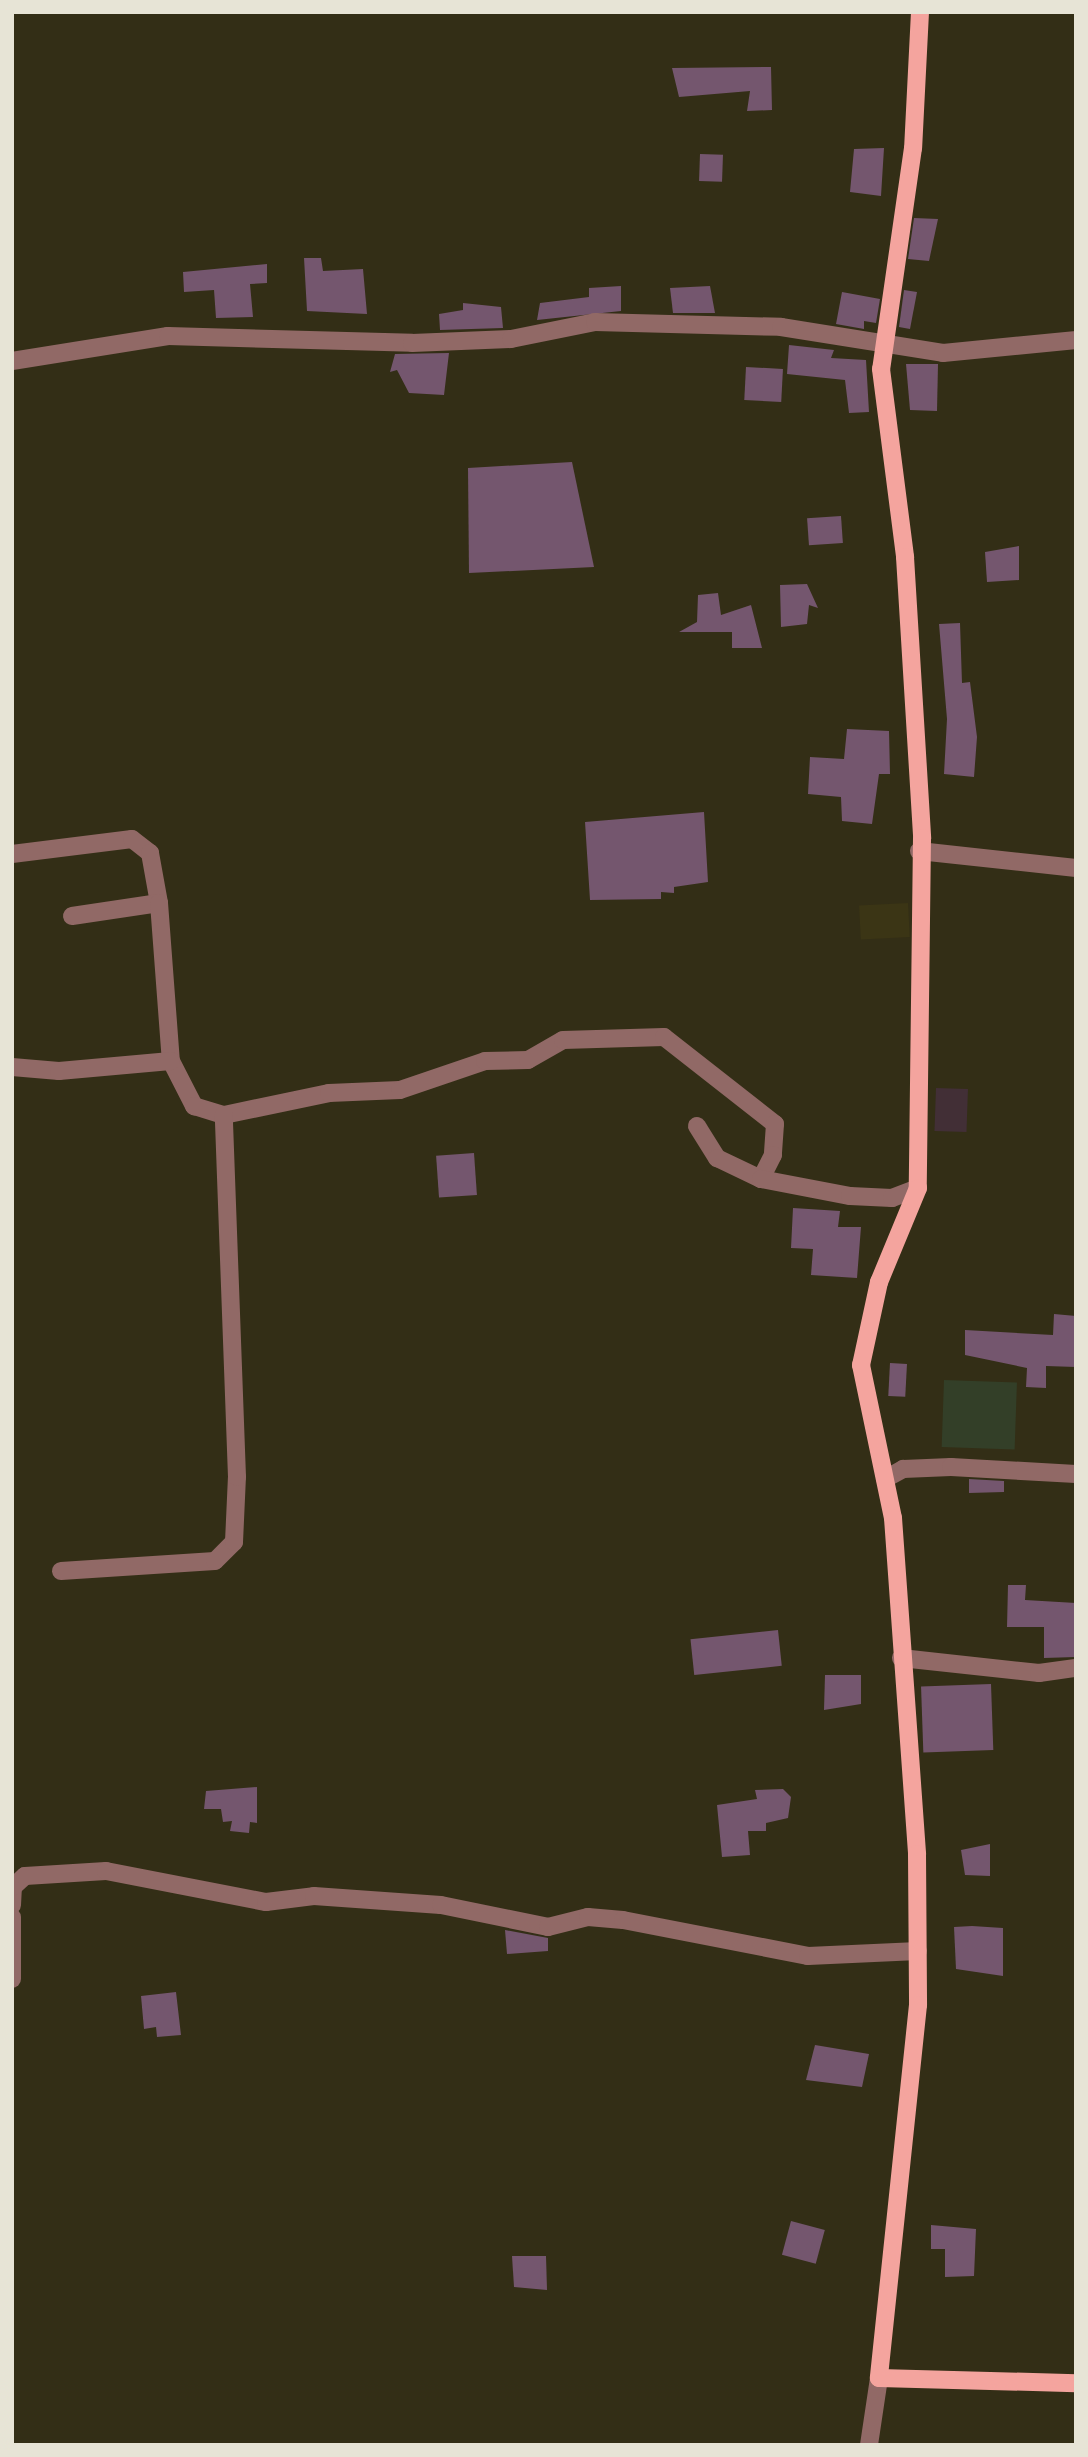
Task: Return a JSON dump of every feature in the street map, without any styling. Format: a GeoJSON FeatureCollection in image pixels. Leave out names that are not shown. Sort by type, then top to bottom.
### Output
{"type":"FeatureCollection","features":[{"type":"Feature","properties":{"kind":"main road"},"geometry":{"type":"LineString","coordinates":[[920,12],[913,148],[884,348],[905,557],[919,851],[918,1188],[879,1282],[861,1365],[885,1479],[901,1658],[918,1951],[904,2172],[879,2378],[1076,2383]]}},
{"type":"Feature","properties":{"kind":"street"},"geometry":{"type":"LineString","coordinates":[[12,360],[169,336],[412,343],[511,339],[595,322],[781,327],[884,348],[943,353],[1076,340]]}},
{"type":"Feature","properties":{"kind":"street"},"geometry":{"type":"LineString","coordinates":[[12,854],[132,839],[150,853],[159,903],[172,1061],[194,1106],[224,1115],[329,1093],[428,1084],[485,1061],[528,1059],[563,1040],[664,1037],[775,1124],[773,1155],[761,1179]]}},
{"type":"Feature","properties":{"kind":"street"},"geometry":{"type":"LineString","coordinates":[[919,851],[1076,868]]}},
{"type":"Feature","properties":{"kind":"street"},"geometry":{"type":"LineString","coordinates":[[72,916],[159,903]]}},
{"type":"Feature","properties":{"kind":"street"},"geometry":{"type":"LineString","coordinates":[[12,1067],[59,1071],[172,1061]]}},
{"type":"Feature","properties":{"kind":"street"},"geometry":{"type":"LineString","coordinates":[[61,1570],[215,1560],[234,1542],[237,1477],[224,1115]]}},
{"type":"Feature","properties":{"kind":"street"},"geometry":{"type":"LineString","coordinates":[[697,1126],[718,1158],[761,1179],[850,1196],[892,1198],[918,1188]]}},
{"type":"Feature","properties":{"kind":"street"},"geometry":{"type":"LineString","coordinates":[[885,1479],[903,1469],[951,1467],[1076,1474]]}},
{"type":"Feature","properties":{"kind":"street"},"geometry":{"type":"LineString","coordinates":[[901,1658],[1040,1673],[1074,1672]]}},
{"type":"Feature","properties":{"kind":"street"},"geometry":{"type":"LineString","coordinates":[[12,1905],[13,1887],[25,1876],[106,1871],[266,1902],[314,1896],[441,1905],[548,1927],[588,1917],[624,1920],[808,1956],[918,1951]]}},
{"type":"Feature","properties":{"kind":"street"},"geometry":{"type":"LineString","coordinates":[[12,1917],[12,1979]]}},
{"type":"Feature","properties":{"kind":"street"},"geometry":{"type":"LineString","coordinates":[[869,2445],[879,2378]]}},
{"type":"Feature","properties":{"kind":"shaded area"},"geometry":{"type":"Polygon","coordinates":[[[908,903],[910,937],[861,940],[859,906],[908,903]]]}},
{"type":"Feature","properties":{"kind":"shaded area"},"geometry":{"type":"Polygon","coordinates":[[[936,1088],[968,1089],[966,1132],[934,1131],[936,1088]]]}},
{"type":"Feature","properties":{"kind":"green space"},"geometry":{"type":"Polygon","coordinates":[[[944,1380],[1017,1383],[1015,1450],[942,1447],[944,1380]]]}},
{"type":"Feature","properties":{"kind":"building"},"geometry":{"type":"Polygon","coordinates":[[[771,67],[772,110],[747,111],[750,91],[679,97],[672,68],[771,67]]]}},
{"type":"Feature","properties":{"kind":"building"},"geometry":{"type":"Polygon","coordinates":[[[884,148],[881,196],[850,192],[854,149],[884,148]]]}},
{"type":"Feature","properties":{"kind":"building"},"geometry":{"type":"Polygon","coordinates":[[[700,154],[723,155],[722,182],[699,181],[700,154]]]}},
{"type":"Feature","properties":{"kind":"building"},"geometry":{"type":"Polygon","coordinates":[[[914,218],[938,219],[929,261],[908,259],[914,218]]]}},
{"type":"Feature","properties":{"kind":"building"},"geometry":{"type":"Polygon","coordinates":[[[304,258],[321,258],[323,271],[363,269],[367,314],[307,311],[304,258]]]}},
{"type":"Feature","properties":{"kind":"building"},"geometry":{"type":"Polygon","coordinates":[[[267,264],[267,283],[250,284],[253,317],[216,318],[214,290],[184,292],[183,272],[267,264]]]}},
{"type":"Feature","properties":{"kind":"building"},"geometry":{"type":"Polygon","coordinates":[[[621,286],[621,311],[537,320],[540,303],[589,297],[589,288],[621,286]]]}},
{"type":"Feature","properties":{"kind":"building"},"geometry":{"type":"Polygon","coordinates":[[[710,286],[715,313],[673,313],[670,288],[710,286]]]}},
{"type":"Feature","properties":{"kind":"building"},"geometry":{"type":"Polygon","coordinates":[[[904,290],[917,292],[910,329],[899,327],[904,290]]]}},
{"type":"Feature","properties":{"kind":"building"},"geometry":{"type":"Polygon","coordinates":[[[842,292],[880,299],[876,323],[864,321],[864,329],[836,324],[842,292]]]}},
{"type":"Feature","properties":{"kind":"building"},"geometry":{"type":"Polygon","coordinates":[[[463,303],[501,307],[503,328],[440,330],[439,314],[463,310],[463,303]]]}},
{"type":"Feature","properties":{"kind":"building"},"geometry":{"type":"Polygon","coordinates":[[[789,345],[834,350],[831,358],[866,360],[869,412],[849,413],[845,380],[787,374],[789,345]]]}},
{"type":"Feature","properties":{"kind":"building"},"geometry":{"type":"Polygon","coordinates":[[[449,353],[444,395],[409,393],[397,370],[390,372],[395,354],[449,353]]]}},
{"type":"Feature","properties":{"kind":"building"},"geometry":{"type":"Polygon","coordinates":[[[906,364],[938,364],[937,411],[910,410],[906,364]]]}},
{"type":"Feature","properties":{"kind":"building"},"geometry":{"type":"Polygon","coordinates":[[[746,367],[783,369],[781,402],[744,400],[746,367]]]}},
{"type":"Feature","properties":{"kind":"building"},"geometry":{"type":"Polygon","coordinates":[[[572,462],[594,567],[469,573],[468,468],[572,462]]]}},
{"type":"Feature","properties":{"kind":"building"},"geometry":{"type":"Polygon","coordinates":[[[841,516],[843,543],[809,545],[807,518],[841,516]]]}},
{"type":"Feature","properties":{"kind":"building"},"geometry":{"type":"Polygon","coordinates":[[[1019,546],[1019,580],[987,582],[985,552],[1019,546]]]}},
{"type":"Feature","properties":{"kind":"building"},"geometry":{"type":"Polygon","coordinates":[[[807,584],[818,608],[809,605],[807,624],[781,627],[780,585],[807,584]]]}},
{"type":"Feature","properties":{"kind":"building"},"geometry":{"type":"Polygon","coordinates":[[[718,593],[721,615],[751,605],[762,648],[732,648],[732,632],[679,632],[697,622],[698,595],[718,593]]]}},
{"type":"Feature","properties":{"kind":"building"},"geometry":{"type":"Polygon","coordinates":[[[960,623],[962,683],[970,682],[977,737],[974,777],[944,774],[947,719],[939,624],[960,623]]]}},
{"type":"Feature","properties":{"kind":"building"},"geometry":{"type":"Polygon","coordinates":[[[847,729],[889,731],[890,774],[879,774],[872,824],[842,821],[841,797],[808,794],[810,757],[844,759],[847,729]]]}},
{"type":"Feature","properties":{"kind":"building"},"geometry":{"type":"Polygon","coordinates":[[[704,812],[708,882],[674,887],[674,893],[661,892],[661,899],[590,900],[585,822],[704,812]]]}},
{"type":"Feature","properties":{"kind":"building"},"geometry":{"type":"Polygon","coordinates":[[[474,1153],[477,1195],[439,1198],[436,1156],[474,1153]]]}},
{"type":"Feature","properties":{"kind":"building"},"geometry":{"type":"Polygon","coordinates":[[[793,1208],[840,1211],[838,1227],[861,1227],[857,1278],[811,1275],[813,1249],[791,1248],[793,1208]]]}},
{"type":"Feature","properties":{"kind":"building"},"geometry":{"type":"Polygon","coordinates":[[[1054,1314],[1076,1316],[1076,1367],[1046,1366],[1046,1388],[1026,1387],[1027,1368],[965,1355],[965,1330],[1053,1335],[1054,1314]]]}},
{"type":"Feature","properties":{"kind":"building"},"geometry":{"type":"Polygon","coordinates":[[[890,1363],[907,1364],[905,1397],[888,1396],[890,1363]]]}},
{"type":"Feature","properties":{"kind":"building"},"geometry":{"type":"Polygon","coordinates":[[[969,1479],[1004,1481],[1004,1492],[969,1493],[969,1479]]]}},
{"type":"Feature","properties":{"kind":"building"},"geometry":{"type":"Polygon","coordinates":[[[1008,1585],[1026,1585],[1025,1600],[1076,1603],[1076,1657],[1044,1658],[1044,1627],[1007,1627],[1008,1585]]]}},
{"type":"Feature","properties":{"kind":"building"},"geometry":{"type":"Polygon","coordinates":[[[778,1630],[782,1666],[694,1675],[690,1639],[778,1630]]]}},
{"type":"Feature","properties":{"kind":"building"},"geometry":{"type":"Polygon","coordinates":[[[825,1675],[861,1675],[861,1704],[824,1710],[825,1675]]]}},
{"type":"Feature","properties":{"kind":"building"},"geometry":{"type":"Polygon","coordinates":[[[991,1684],[993,1750],[923,1752],[921,1686],[991,1684]]]}},
{"type":"Feature","properties":{"kind":"building"},"geometry":{"type":"Polygon","coordinates":[[[257,1787],[257,1823],[250,1822],[249,1833],[230,1831],[232,1821],[223,1822],[221,1809],[204,1809],[206,1791],[257,1787]]]}},
{"type":"Feature","properties":{"kind":"building"},"geometry":{"type":"Polygon","coordinates":[[[783,1789],[791,1797],[788,1818],[766,1823],[766,1831],[748,1831],[750,1855],[722,1857],[717,1805],[757,1799],[755,1790],[783,1789]]]}},
{"type":"Feature","properties":{"kind":"building"},"geometry":{"type":"Polygon","coordinates":[[[990,1844],[990,1876],[965,1875],[961,1850],[990,1844]]]}},
{"type":"Feature","properties":{"kind":"building"},"geometry":{"type":"Polygon","coordinates":[[[954,1927],[1003,1928],[1003,1976],[956,1969],[954,1927]]]}},
{"type":"Feature","properties":{"kind":"building"},"geometry":{"type":"Polygon","coordinates":[[[505,1930],[548,1938],[548,1951],[507,1954],[505,1930]]]}},
{"type":"Feature","properties":{"kind":"building"},"geometry":{"type":"Polygon","coordinates":[[[176,1992],[181,2035],[157,2037],[156,2027],[144,2029],[141,1996],[176,1992]]]}},
{"type":"Feature","properties":{"kind":"building"},"geometry":{"type":"Polygon","coordinates":[[[815,2045],[869,2054],[862,2087],[806,2080],[815,2045]]]}},
{"type":"Feature","properties":{"kind":"building"},"geometry":{"type":"Polygon","coordinates":[[[791,2221],[825,2230],[816,2264],[782,2255],[791,2221]]]}},
{"type":"Feature","properties":{"kind":"building"},"geometry":{"type":"Polygon","coordinates":[[[931,2225],[976,2229],[974,2276],[945,2277],[945,2249],[931,2249],[931,2225]]]}},
{"type":"Feature","properties":{"kind":"building"},"geometry":{"type":"Polygon","coordinates":[[[512,2256],[546,2256],[547,2290],[514,2287],[512,2256]]]}}]}
